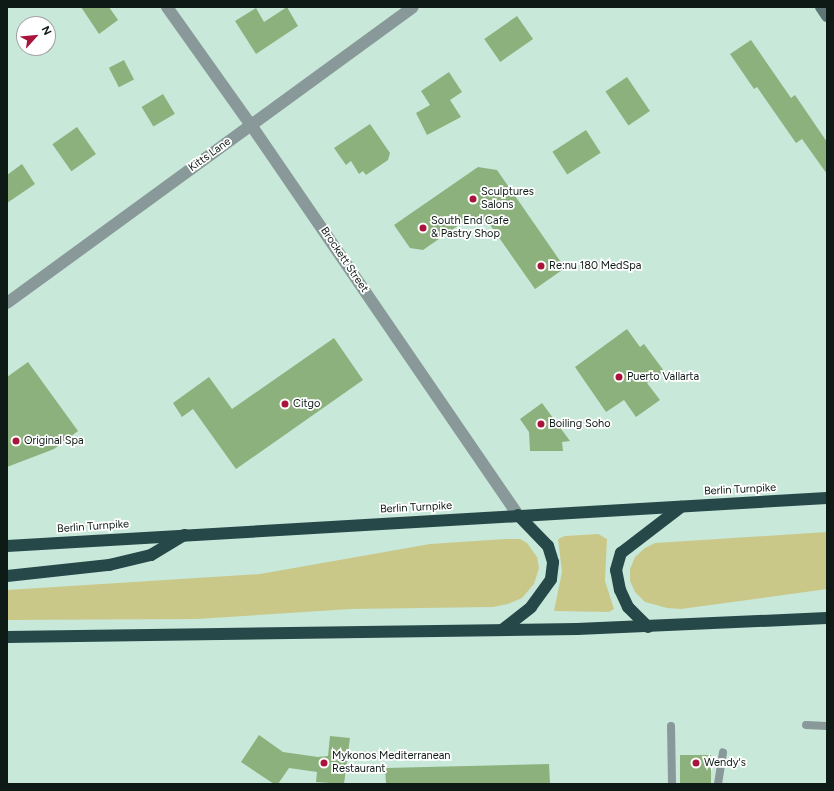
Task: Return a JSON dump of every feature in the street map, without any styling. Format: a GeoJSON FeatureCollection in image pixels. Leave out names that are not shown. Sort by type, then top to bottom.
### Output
{"type":"FeatureCollection","features":[{"type":"Feature","properties":{"kind":"highway","name":"Berlin Turnpike"},"geometry":{"type":"LineString","coordinates":[[7,546],[185,534],[827,498]]}},
{"type":"Feature","properties":{"kind":"highway"},"geometry":{"type":"LineString","coordinates":[[648,627],[628,607],[620,590],[616,570],[621,553],[681,507]]}},
{"type":"Feature","properties":{"kind":"highway"},"geometry":{"type":"LineString","coordinates":[[502,630],[531,607],[551,579],[553,562],[548,546],[518,515]]}},
{"type":"Feature","properties":{"kind":"highway"},"geometry":{"type":"LineString","coordinates":[[7,576],[109,566],[151,555],[185,534]]}},
{"type":"Feature","properties":{"kind":"highway"},"geometry":{"type":"LineString","coordinates":[[7,637],[648,627],[827,618]]}},
{"type":"Feature","properties":{"kind":"main road"},"geometry":{"type":"LineString","coordinates":[[821,7],[827,16]]}},
{"type":"Feature","properties":{"kind":"street","name":"Brockett Street"},"geometry":{"type":"LineString","coordinates":[[167,7],[251,125],[518,515]]}},
{"type":"Feature","properties":{"kind":"street","name":"Kitts Lane"},"geometry":{"type":"LineString","coordinates":[[7,303],[412,7]]}},
{"type":"Feature","properties":{"kind":"lane"},"geometry":{"type":"LineString","coordinates":[[806,725],[827,726]]}},
{"type":"Feature","properties":{"kind":"lane"},"geometry":{"type":"LineString","coordinates":[[671,726],[672,784]]}},
{"type":"Feature","properties":{"kind":"lane"},"geometry":{"type":"LineString","coordinates":[[718,784],[723,752]]}},
{"type":"Feature","properties":{"kind":"shaded area"},"geometry":{"type":"Polygon","coordinates":[[[827,532],[827,589],[681,609],[667,608],[645,602],[635,592],[630,581],[630,569],[635,557],[645,548],[655,543],[827,532]]]}},
{"type":"Feature","properties":{"kind":"shaded area"},"geometry":{"type":"Polygon","coordinates":[[[598,534],[607,539],[605,581],[614,609],[609,612],[554,611],[562,572],[558,539],[565,536],[598,534]]]}},
{"type":"Feature","properties":{"kind":"shaded area"},"geometry":{"type":"Polygon","coordinates":[[[520,539],[527,543],[537,557],[539,568],[534,584],[522,598],[508,604],[493,607],[351,609],[196,619],[7,620],[7,590],[260,574],[430,544],[520,539]]]}},
{"type":"Feature","properties":{"kind":"building"},"geometry":{"type":"Polygon","coordinates":[[[81,7],[109,7],[118,20],[99,34],[81,7]]]}},
{"type":"Feature","properties":{"kind":"building"},"geometry":{"type":"Polygon","coordinates":[[[287,7],[298,26],[256,54],[235,21],[256,8],[264,22],[287,7]]]}},
{"type":"Feature","properties":{"kind":"building"},"geometry":{"type":"Polygon","coordinates":[[[517,16],[533,39],[500,62],[484,39],[517,16]]]}},
{"type":"Feature","properties":{"kind":"building"},"geometry":{"type":"Polygon","coordinates":[[[751,40],[791,98],[795,95],[827,142],[827,174],[802,139],[796,143],[757,87],[754,89],[730,54],[751,40]]]}},
{"type":"Feature","properties":{"kind":"building"},"geometry":{"type":"Polygon","coordinates":[[[124,60],[134,80],[119,87],[109,68],[124,60]]]}},
{"type":"Feature","properties":{"kind":"building"},"geometry":{"type":"Polygon","coordinates":[[[449,72],[462,92],[450,100],[461,117],[427,135],[416,113],[430,105],[421,91],[449,72]]]}},
{"type":"Feature","properties":{"kind":"building"},"geometry":{"type":"Polygon","coordinates":[[[627,77],[650,111],[628,126],[605,92],[627,77]]]}},
{"type":"Feature","properties":{"kind":"building"},"geometry":{"type":"Polygon","coordinates":[[[163,94],[175,114],[153,127],[142,107],[163,94]]]}},
{"type":"Feature","properties":{"kind":"building"},"geometry":{"type":"Polygon","coordinates":[[[370,124],[390,153],[388,160],[366,175],[363,171],[359,174],[351,161],[346,165],[334,148],[370,124]]]}},
{"type":"Feature","properties":{"kind":"building"},"geometry":{"type":"Polygon","coordinates":[[[77,127],[96,154],[71,171],[52,144],[77,127]]]}},
{"type":"Feature","properties":{"kind":"building"},"geometry":{"type":"Polygon","coordinates":[[[586,130],[601,153],[567,174],[552,152],[586,130]]]}},
{"type":"Feature","properties":{"kind":"building"},"geometry":{"type":"Polygon","coordinates":[[[22,164],[35,184],[7,203],[7,175],[22,164]]]}},
{"type":"Feature","properties":{"kind":"building"},"geometry":{"type":"Polygon","coordinates":[[[478,167],[497,170],[565,268],[535,289],[488,222],[469,218],[423,250],[410,248],[394,225],[478,167]]]}},
{"type":"Feature","properties":{"kind":"building","name":"Puerto Vallarta"},"geometry":{"type":"Polygon","coordinates":[[[627,329],[640,347],[644,344],[664,371],[647,383],[660,400],[636,417],[624,400],[606,412],[575,367],[627,329]]]}},
{"type":"Feature","properties":{"kind":"building","name":"Citgo"},"geometry":{"type":"Polygon","coordinates":[[[334,338],[363,380],[236,469],[193,409],[182,417],[173,403],[209,377],[232,409],[334,338]]]}},
{"type":"Feature","properties":{"kind":"building"},"geometry":{"type":"Polygon","coordinates":[[[28,362],[78,431],[54,449],[7,467],[7,377],[28,362]]]}},
{"type":"Feature","properties":{"kind":"building","name":"Boiling Soho"},"geometry":{"type":"Polygon","coordinates":[[[542,403],[570,441],[562,442],[563,451],[530,451],[529,432],[520,419],[542,403]]]}},
{"type":"Feature","properties":{"kind":"building"},"geometry":{"type":"Polygon","coordinates":[[[259,735],[283,752],[318,757],[328,756],[330,736],[350,738],[344,784],[316,782],[317,772],[289,768],[278,784],[274,784],[241,762],[259,735]]]}},
{"type":"Feature","properties":{"kind":"building","name":"Wendy's"},"geometry":{"type":"Polygon","coordinates":[[[680,755],[711,755],[711,784],[680,784],[680,755]]]}},
{"type":"Feature","properties":{"kind":"building"},"geometry":{"type":"Polygon","coordinates":[[[549,764],[550,784],[386,784],[385,768],[549,764]]]}},
{"type":"Feature","properties":{"kind":"place","name":"Sculptures Salons"},"geometry":{"type":"Point","coordinates":[473,199]}},
{"type":"Feature","properties":{"kind":"place","name":"South End Cafe & Pastry Shop"},"geometry":{"type":"Point","coordinates":[423,228]}},
{"type":"Feature","properties":{"kind":"place","name":"Re:nu 180 MedSpa"},"geometry":{"type":"Point","coordinates":[541,266]}},
{"type":"Feature","properties":{"kind":"place","name":"Puerto Vallarta"},"geometry":{"type":"Point","coordinates":[619,377]}},
{"type":"Feature","properties":{"kind":"place","name":"Citgo"},"geometry":{"type":"Point","coordinates":[285,404]}},
{"type":"Feature","properties":{"kind":"place","name":"Boiling Soho"},"geometry":{"type":"Point","coordinates":[541,424]}},
{"type":"Feature","properties":{"kind":"place","name":"Original Spa"},"geometry":{"type":"Point","coordinates":[16,441]}},
{"type":"Feature","properties":{"kind":"place","name":"Mykonos Mediterranean Restaurant"},"geometry":{"type":"Point","coordinates":[324,763]}},
{"type":"Feature","properties":{"kind":"place","name":"Wendy's"},"geometry":{"type":"Point","coordinates":[696,763]}}]}
